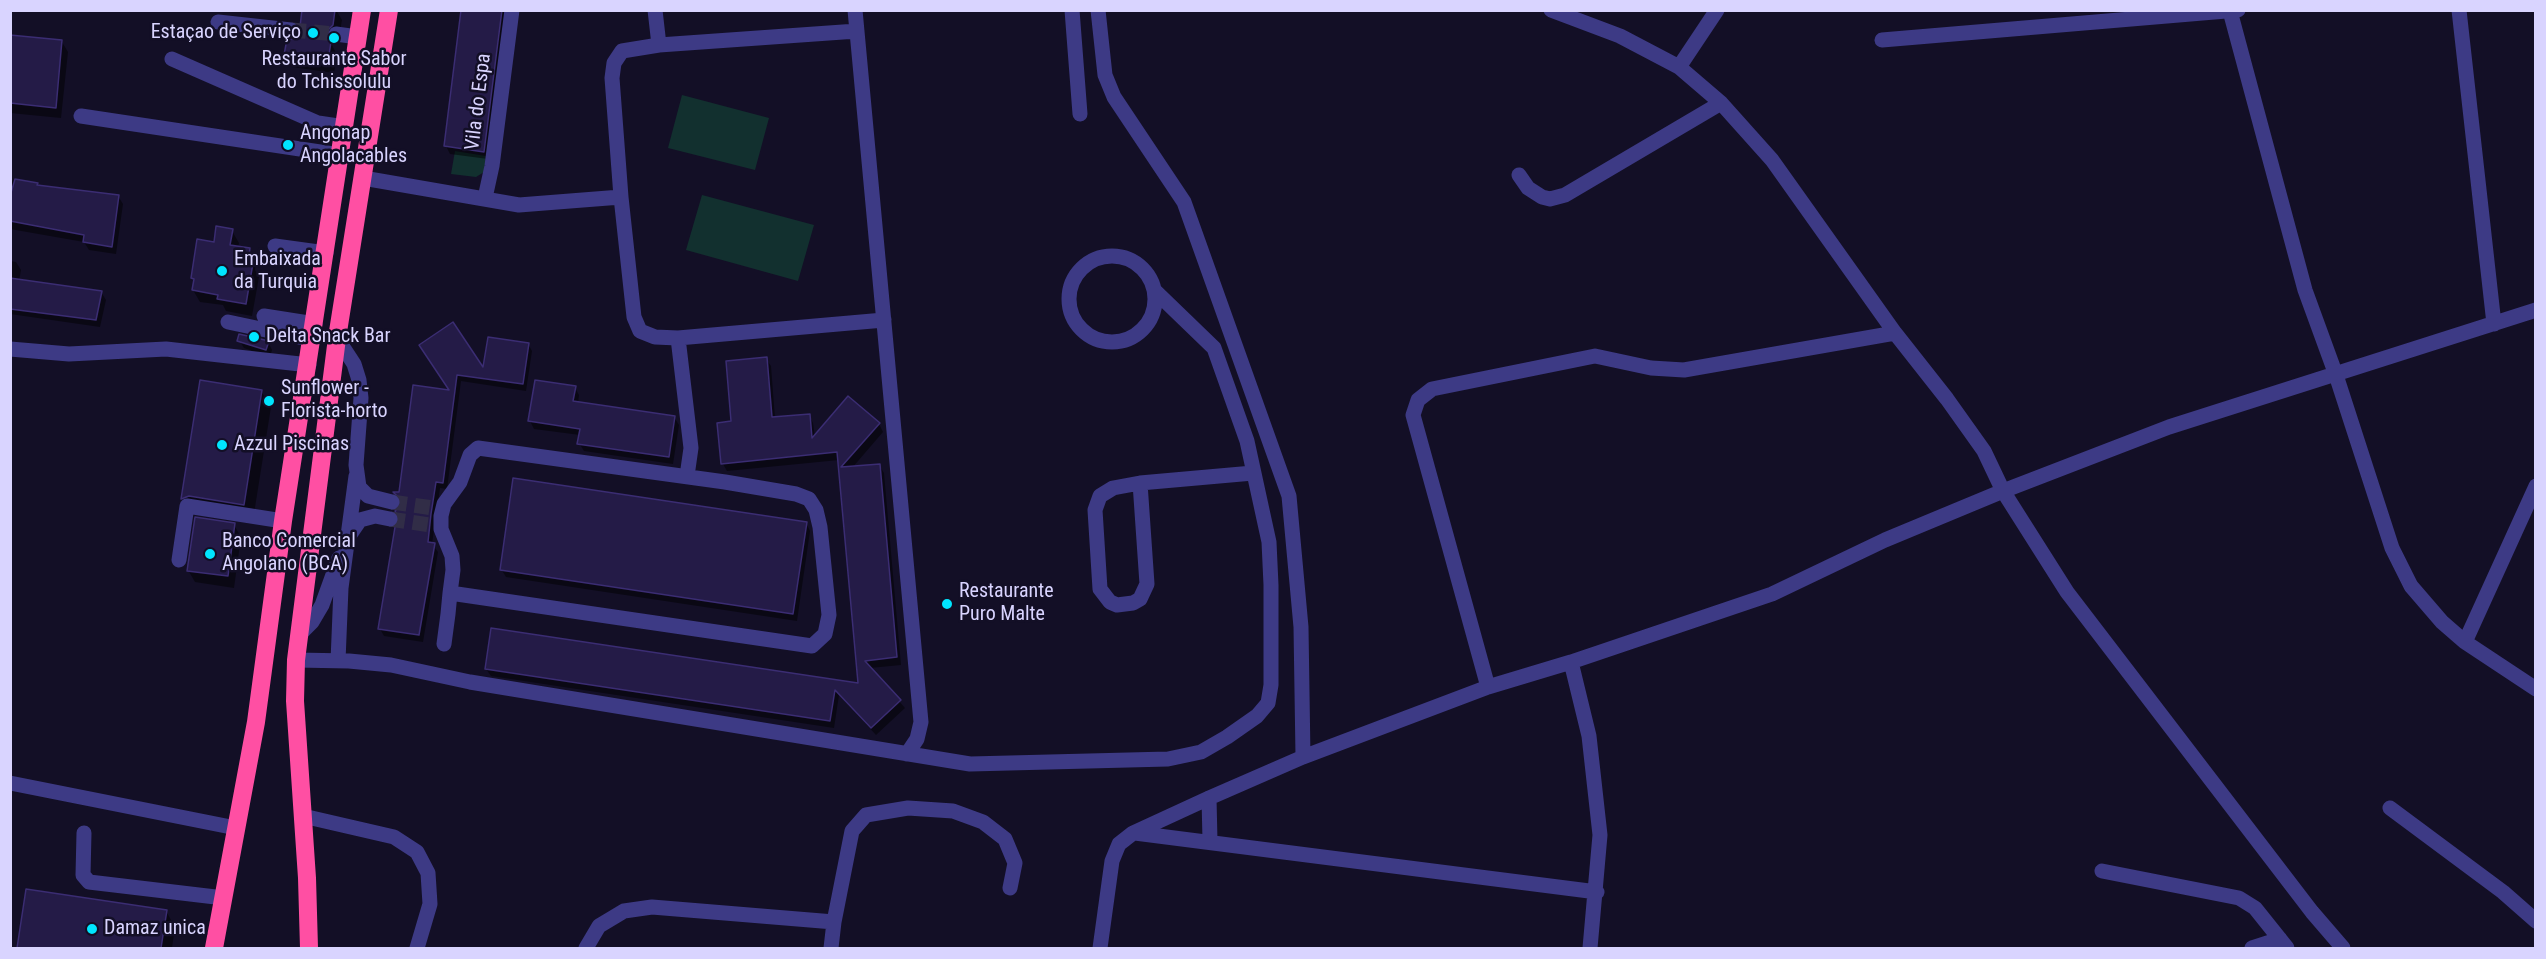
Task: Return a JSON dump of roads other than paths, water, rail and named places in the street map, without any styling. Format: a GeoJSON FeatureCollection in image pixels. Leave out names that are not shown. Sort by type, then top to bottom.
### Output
{"type":"FeatureCollection","features":[{"type":"Feature","properties":{"kind":"highway"},"geometry":{"type":"LineString","coordinates":[[214,948],[256,722],[283,521],[309,365],[362,10]]}},
{"type":"Feature","properties":{"kind":"highway"},"geometry":{"type":"LineString","coordinates":[[309,948],[295,701],[296,660],[337,338],[389,10]]}},
{"type":"Feature","properties":{"kind":"street","name":"Vila do Espa"},"geometry":{"type":"LineString","coordinates":[[485,198],[492,166],[512,10]]}},
{"type":"Feature","properties":{"kind":"street"},"geometry":{"type":"LineString","coordinates":[[655,10],[659,45]]}},
{"type":"Feature","properties":{"kind":"street"},"geometry":{"type":"LineString","coordinates":[[855,10],[921,722],[917,739],[907,754]]}},
{"type":"Feature","properties":{"kind":"street"},"geometry":{"type":"LineString","coordinates":[[1072,10],[1080,114]]}},
{"type":"Feature","properties":{"kind":"street"},"geometry":{"type":"LineString","coordinates":[[1098,10],[1105,75],[1114,97],[1184,202],[1289,496],[1301,627],[1303,757]]}},
{"type":"Feature","properties":{"kind":"street"},"geometry":{"type":"LineString","coordinates":[[1551,10],[1620,36],[1679,67],[1721,103],[1772,160],[1895,333],[1984,451],[2003,491],[2067,592],[2312,912],[2343,948]]}},
{"type":"Feature","properties":{"kind":"street"},"geometry":{"type":"LineString","coordinates":[[1679,67],[1717,10]]}},
{"type":"Feature","properties":{"kind":"street"},"geometry":{"type":"LineString","coordinates":[[1882,40],[2238,10]]}},
{"type":"Feature","properties":{"kind":"street"},"geometry":{"type":"LineString","coordinates":[[2459,10],[2494,324]]}},
{"type":"Feature","properties":{"kind":"street"},"geometry":{"type":"LineString","coordinates":[[2230,11],[2305,290],[2336,375],[2392,548],[2411,586],[2442,622],[2465,642],[2535,689]]}},
{"type":"Feature","properties":{"kind":"street"},"geometry":{"type":"LineString","coordinates":[[218,22],[291,30]]}},
{"type":"Feature","properties":{"kind":"street"},"geometry":{"type":"LineString","coordinates":[[856,31],[659,45],[622,51],[614,63],[612,78],[621,197],[634,317],[639,331],[655,337],[678,338],[884,320]]}},
{"type":"Feature","properties":{"kind":"street"},"geometry":{"type":"LineString","coordinates":[[336,34],[358,37]]}},
{"type":"Feature","properties":{"kind":"street"},"geometry":{"type":"LineString","coordinates":[[172,59],[318,123],[345,126]]}},
{"type":"Feature","properties":{"kind":"street"},"geometry":{"type":"LineString","coordinates":[[1519,175],[1528,188],[1542,197],[1550,199],[1565,195],[1721,103]]}},
{"type":"Feature","properties":{"kind":"street"},"geometry":{"type":"LineString","coordinates":[[81,116],[340,155]]}},
{"type":"Feature","properties":{"kind":"street"},"geometry":{"type":"LineString","coordinates":[[363,178],[519,205],[621,197]]}},
{"type":"Feature","properties":{"kind":"street"},"geometry":{"type":"LineString","coordinates":[[275,246],[326,253]]}},
{"type":"Feature","properties":{"kind":"street"},"geometry":{"type":"LineString","coordinates":[[296,660],[391,665],[470,682],[970,764],[1167,759],[1201,752],[1257,716],[1268,703],[1271,585],[1269,542],[1247,441],[1214,348],[1155,291],[1142,268],[1118,256],[1104,257],[1080,270],[1069,294],[1070,308],[1075,322],[1085,333],[1098,340],[1112,343],[1127,340],[1140,332],[1149,321],[1155,307],[1155,291]]}},
{"type":"Feature","properties":{"kind":"street"},"geometry":{"type":"LineString","coordinates":[[1100,948],[1112,861],[1119,844],[1133,833],[1209,798],[1303,757],[1488,687],[1571,662],[1772,594],[1885,540],[2003,491],[2169,427],[2535,310]]}},
{"type":"Feature","properties":{"kind":"street"},"geometry":{"type":"LineString","coordinates":[[264,316],[314,332]]}},
{"type":"Feature","properties":{"kind":"street"},"geometry":{"type":"LineString","coordinates":[[228,322],[314,332]]}},
{"type":"Feature","properties":{"kind":"street"},"geometry":{"type":"LineString","coordinates":[[1488,687],[1413,415],[1418,400],[1432,389],[1595,356],[1651,368],[1684,370],[1895,333]]}},
{"type":"Feature","properties":{"kind":"street"},"geometry":{"type":"LineString","coordinates":[[337,338],[354,364],[361,398],[356,476],[339,612],[338,661]]}},
{"type":"Feature","properties":{"kind":"street"},"geometry":{"type":"LineString","coordinates":[[678,338],[690,448],[687,476]]}},
{"type":"Feature","properties":{"kind":"street"},"geometry":{"type":"LineString","coordinates":[[10,349],[69,354],[166,349],[309,365]]}},
{"type":"Feature","properties":{"kind":"street"},"geometry":{"type":"LineString","coordinates":[[444,645],[450,593],[453,570],[452,556],[436,526],[438,508],[460,482],[470,455],[478,448],[687,476],[796,494],[808,500],[816,510],[820,526],[830,615],[825,634],[812,646],[450,593]]}},
{"type":"Feature","properties":{"kind":"street"},"geometry":{"type":"LineString","coordinates":[[1140,483],[1147,584],[1140,599],[1133,603],[1117,605],[1110,602],[1100,589],[1095,510],[1096,503],[1106,491],[1140,483],[1253,473]]}},
{"type":"Feature","properties":{"kind":"street"},"geometry":{"type":"LineString","coordinates":[[356,476],[359,487],[368,495],[392,502]]}},
{"type":"Feature","properties":{"kind":"street"},"geometry":{"type":"LineString","coordinates":[[2465,642],[2535,486]]}},
{"type":"Feature","properties":{"kind":"street"},"geometry":{"type":"LineString","coordinates":[[179,560],[187,506],[283,521]]}},
{"type":"Feature","properties":{"kind":"street"},"geometry":{"type":"LineString","coordinates":[[300,634],[322,605],[347,540],[356,523],[375,516],[390,519]]}},
{"type":"Feature","properties":{"kind":"street"},"geometry":{"type":"LineString","coordinates":[[1571,662],[1589,736],[1600,835],[1597,892],[1590,948]]}},
{"type":"Feature","properties":{"kind":"street"},"geometry":{"type":"LineString","coordinates":[[31,778],[237,824]]}},
{"type":"Feature","properties":{"kind":"street"},"geometry":{"type":"LineString","coordinates":[[10,783],[237,824]]}},
{"type":"Feature","properties":{"kind":"street"},"geometry":{"type":"LineString","coordinates":[[1209,798],[1210,841]]}},
{"type":"Feature","properties":{"kind":"street"},"geometry":{"type":"LineString","coordinates":[[831,948],[852,831],[866,815],[908,808],[953,811],[983,822],[1005,839],[1015,863],[1010,888]]}},
{"type":"Feature","properties":{"kind":"street"},"geometry":{"type":"LineString","coordinates":[[2390,808],[2503,892],[2535,921]]}},
{"type":"Feature","properties":{"kind":"street"},"geometry":{"type":"LineString","coordinates":[[303,816],[394,837],[417,852],[428,873],[430,904],[417,948]]}},
{"type":"Feature","properties":{"kind":"street"},"geometry":{"type":"LineString","coordinates":[[84,833],[83,875],[89,882],[224,898]]}},
{"type":"Feature","properties":{"kind":"street"},"geometry":{"type":"LineString","coordinates":[[1133,833],[1597,892]]}},
{"type":"Feature","properties":{"kind":"street"},"geometry":{"type":"LineString","coordinates":[[2102,871],[2239,898],[2255,908],[2284,944]]}},
{"type":"Feature","properties":{"kind":"street"},"geometry":{"type":"LineString","coordinates":[[586,948],[599,926],[624,911],[652,907],[834,922]]}},
{"type":"Feature","properties":{"kind":"street"},"geometry":{"type":"LineString","coordinates":[[2252,948],[2284,944]]}},
{"type":"Feature","properties":{"kind":"tunnel"},"geometry":{"type":"LineString","coordinates":[[291,30],[336,34]]}},
{"type":"Feature","properties":{"kind":"tunnel"},"geometry":{"type":"LineString","coordinates":[[392,502],[433,508]]}},
{"type":"Feature","properties":{"kind":"tunnel"},"geometry":{"type":"LineString","coordinates":[[390,519],[430,525]]}},
{"type":"Feature","properties":{"kind":"place","name":"Estaçao de Serviço"},"geometry":{"type":"Point","coordinates":[313,33]}},
{"type":"Feature","properties":{"kind":"place","name":"Restaurante Sabor do Tchissolulu"},"geometry":{"type":"Point","coordinates":[334,38]}},
{"type":"Feature","properties":{"kind":"place","name":"Angonap Angolacables"},"geometry":{"type":"Point","coordinates":[288,145]}},
{"type":"Feature","properties":{"kind":"place","name":"Embaixada da Turquia"},"geometry":{"type":"Point","coordinates":[222,271]}},
{"type":"Feature","properties":{"kind":"place","name":"Delta Snack Bar"},"geometry":{"type":"Point","coordinates":[254,337]}},
{"type":"Feature","properties":{"kind":"place","name":"Sunflower - Florista-horto"},"geometry":{"type":"Point","coordinates":[269,401]}},
{"type":"Feature","properties":{"kind":"place","name":"Azzul Piscinas"},"geometry":{"type":"Point","coordinates":[222,445]}},
{"type":"Feature","properties":{"kind":"place","name":"Banco Comercial Angolano (BCA)"},"geometry":{"type":"Point","coordinates":[210,554]}},
{"type":"Feature","properties":{"kind":"place","name":"Restaurante Puro Malte"},"geometry":{"type":"Point","coordinates":[947,604]}},
{"type":"Feature","properties":{"kind":"place","name":"Damaz unica"},"geometry":{"type":"Point","coordinates":[92,929]}}]}
